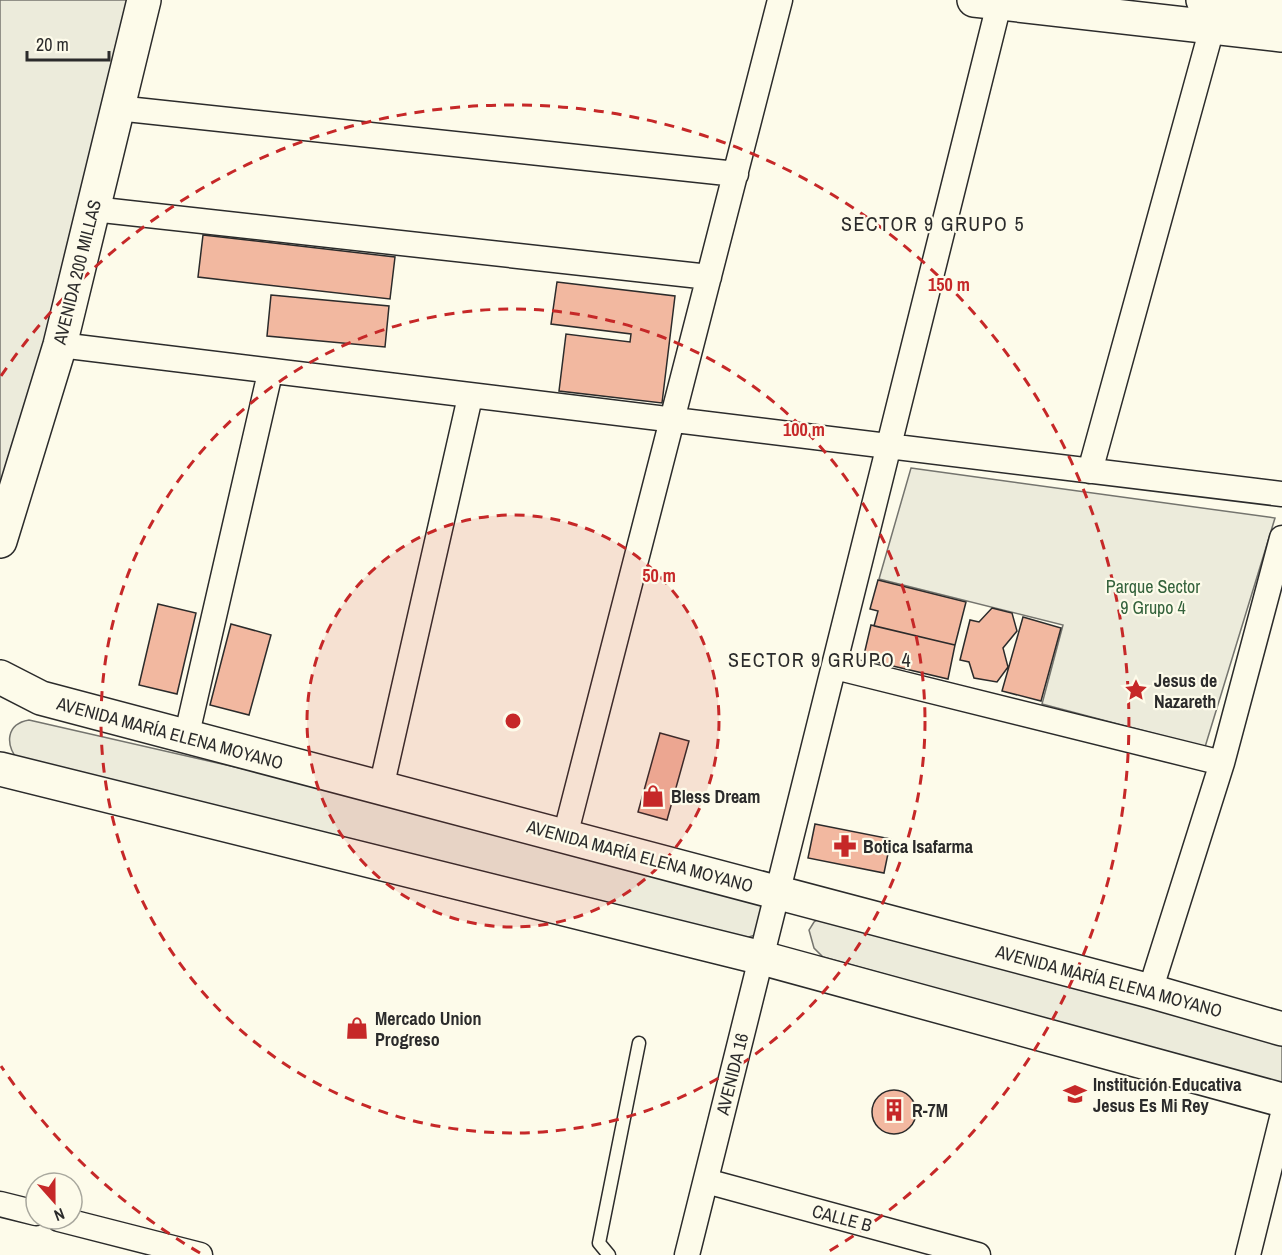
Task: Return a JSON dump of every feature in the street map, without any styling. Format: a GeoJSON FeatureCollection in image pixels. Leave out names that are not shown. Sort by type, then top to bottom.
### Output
{"type":"FeatureCollection","features":[{"type":"Feature","properties":{"kind":"street","name":"AVENIDA 200 MILLAS"},"geometry":{"type":"LineString","coordinates":[[0,541],[60,345],[144,0]]}},
{"type":"Feature","properties":{"kind":"street"},"geometry":{"type":"LineString","coordinates":[[566,836],[780,0]]}},
{"type":"Feature","properties":{"kind":"street"},"geometry":{"type":"LineString","coordinates":[[991,1],[1208,14],[1282,10]]}},
{"type":"Feature","properties":{"kind":"street","name":"AVENIDA 16"},"geometry":{"type":"LineString","coordinates":[[687,1255],[889,447],[991,1]]}},
{"type":"Feature","properties":{"kind":"street"},"geometry":{"type":"LineString","coordinates":[[1208,14],[1282,35]]}},
{"type":"Feature","properties":{"kind":"street"},"geometry":{"type":"LineString","coordinates":[[1090,471],[1208,14]]}},
{"type":"Feature","properties":{"kind":"street"},"geometry":{"type":"LineString","coordinates":[[117,108],[736,174]]}},
{"type":"Feature","properties":{"kind":"street"},"geometry":{"type":"LineString","coordinates":[[93,209],[709,278]]}},
{"type":"Feature","properties":{"kind":"street"},"geometry":{"type":"LineString","coordinates":[[60,345],[270,373],[1282,494]]}},
{"type":"Feature","properties":{"kind":"street"},"geometry":{"type":"LineString","coordinates":[[186,738],[270,373]]}},
{"type":"Feature","properties":{"kind":"street"},"geometry":{"type":"LineString","coordinates":[[381,788],[470,397]]}},
{"type":"Feature","properties":{"kind":"street"},"geometry":{"type":"LineString","coordinates":[[1150,991],[1276,584],[1282,538]]}},
{"type":"Feature","properties":{"kind":"street"},"geometry":{"type":"LineString","coordinates":[[835,667],[1222,763]]}},
{"type":"Feature","properties":{"kind":"street","name":"AVENIDA MARÍA ELENA MOYANO"},"geometry":{"type":"LineString","coordinates":[[0,677],[41,698],[186,738],[1150,991],[1282,1029]]}},
{"type":"Feature","properties":{"kind":"street"},"geometry":{"type":"LineString","coordinates":[[0,769],[762,958],[1282,1100]]}},
{"type":"Feature","properties":{"kind":"street"},"geometry":{"type":"LineString","coordinates":[[1248,1255],[1282,1118]]}},
{"type":"Feature","properties":{"kind":"street","name":"CALLE B"},"geometry":{"type":"LineString","coordinates":[[706,1181],[978,1255]]}},
{"type":"Feature","properties":{"kind":"street"},"geometry":{"type":"LineString","coordinates":[[0,1204],[24,1210]]}},
{"type":"Feature","properties":{"kind":"street"},"geometry":{"type":"LineString","coordinates":[[84,1225],[200,1255]]}},
{"type":"Feature","properties":{"kind":"lane"},"geometry":{"type":"LineString","coordinates":[[609,1255],[598,1243],[639,1044]]}},
{"type":"Feature","properties":{"kind":"green space"},"geometry":{"type":"Polygon","coordinates":[[[0,0],[128,0],[0,528],[0,0]]]}},
{"type":"Feature","properties":{"kind":"green space","name":"Parque Sector 9 Grupo 4"},"geometry":{"type":"Polygon","coordinates":[[[911,468],[1275,518],[1205,747],[1042,704],[1063,625],[879,579],[911,468]]]}},
{"type":"Feature","properties":{"kind":"green space"},"geometry":{"type":"Polygon","coordinates":[[[29,720],[283,778],[765,903],[755,935],[746,938],[18,760],[11,748],[10,736],[16,726],[29,720]]]}},
{"type":"Feature","properties":{"kind":"green space"},"geometry":{"type":"Polygon","coordinates":[[[823,916],[1282,1043],[1282,1085],[823,957],[814,948],[809,930],[814,922],[823,916]]]}},
{"type":"Feature","properties":{"kind":"building"},"geometry":{"type":"Polygon","coordinates":[[[203,235],[395,257],[390,299],[198,277],[203,235]]]}},
{"type":"Feature","properties":{"kind":"building"},"geometry":{"type":"Polygon","coordinates":[[[557,282],[675,296],[662,403],[559,391],[566,334],[630,342],[631,334],[551,324],[557,282]]]}},
{"type":"Feature","properties":{"kind":"building"},"geometry":{"type":"Polygon","coordinates":[[[271,295],[389,306],[385,347],[267,336],[271,295]]]}},
{"type":"Feature","properties":{"kind":"building"},"geometry":{"type":"Polygon","coordinates":[[[878,580],[966,602],[955,645],[874,626],[878,611],[870,609],[878,580]]]}},
{"type":"Feature","properties":{"kind":"building"},"geometry":{"type":"Polygon","coordinates":[[[158,604],[196,613],[177,694],[139,685],[158,604]]]}},
{"type":"Feature","properties":{"kind":"building"},"geometry":{"type":"Polygon","coordinates":[[[992,608],[1012,613],[1017,631],[1003,648],[1008,667],[997,682],[974,678],[969,662],[960,660],[970,620],[979,622],[992,608]]]}},
{"type":"Feature","properties":{"kind":"building"},"geometry":{"type":"Polygon","coordinates":[[[1023,617],[1061,628],[1041,701],[1002,691],[1023,617]]]}},
{"type":"Feature","properties":{"kind":"building"},"geometry":{"type":"Polygon","coordinates":[[[231,624],[271,635],[249,715],[210,705],[231,624]]]}},
{"type":"Feature","properties":{"kind":"building"},"geometry":{"type":"Polygon","coordinates":[[[871,625],[955,645],[948,679],[863,659],[871,625]]]}},
{"type":"Feature","properties":{"kind":"building"},"geometry":{"type":"Polygon","coordinates":[[[660,733],[689,741],[667,820],[638,812],[660,733]]]}},
{"type":"Feature","properties":{"kind":"building"},"geometry":{"type":"Polygon","coordinates":[[[815,824],[891,839],[884,873],[808,858],[815,824]]]}},
{"type":"Feature","properties":{"kind":"building","name":"R-7M"},"geometry":{"type":"Polygon","coordinates":[[[894,1090],[910,1096],[916,1112],[910,1128],[894,1134],[878,1128],[872,1112],[878,1096],[894,1090]]]}},
{"type":"Feature","properties":{"kind":"place","name":"Jesus de Nazareth"},"geometry":{"type":"Point","coordinates":[1136,690]}},
{"type":"Feature","properties":{"kind":"place","name":"Bless Dream"},"geometry":{"type":"Point","coordinates":[653,796]}},
{"type":"Feature","properties":{"kind":"place","name":"Botica Isafarma"},"geometry":{"type":"Point","coordinates":[845,846]}},
{"type":"Feature","properties":{"kind":"place","name":"Mercado Union Progreso"},"geometry":{"type":"Point","coordinates":[357,1028]}},
{"type":"Feature","properties":{"kind":"place","name":"Institución Educativa Jesus Es Mi Rey"},"geometry":{"type":"Point","coordinates":[1075,1094]}},
{"type":"Feature","properties":{"kind":"place","name":"R-7M"},"geometry":{"type":"Point","coordinates":[894,1110]}},
{"type":"Feature","properties":{"kind":"district","name":"SECTOR 9 GRUPO 5"},"geometry":{"type":"Point","coordinates":[933,223]}},
{"type":"Feature","properties":{"kind":"district","name":"SECTOR 9 GRUPO 4"},"geometry":{"type":"Point","coordinates":[820,659]}}]}
